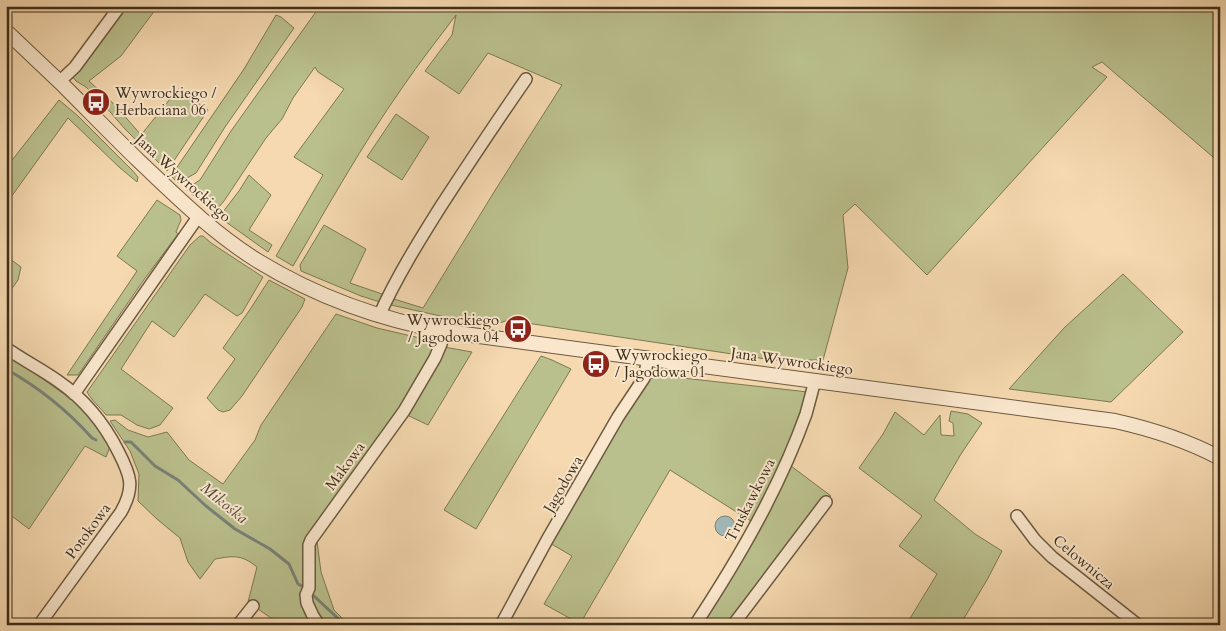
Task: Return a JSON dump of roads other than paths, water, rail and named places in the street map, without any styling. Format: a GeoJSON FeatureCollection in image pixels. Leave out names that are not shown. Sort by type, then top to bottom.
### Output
{"type":"FeatureCollection","features":[{"type":"Feature","properties":{"kind":"street"},"geometry":{"type":"LineString","coordinates":[[60,82],[75,67],[120,6]]}},
{"type":"Feature","properties":{"kind":"street","name":"Jana Wywrockiego"},"geometry":{"type":"LineString","coordinates":[[6,31],[198,217],[258,260],[349,306],[379,316],[444,331],[1115,421],[1183,440],[1220,458]]}},
{"type":"Feature","properties":{"kind":"street"},"geometry":{"type":"LineString","coordinates":[[379,316],[431,222],[478,148],[526,80]]}},
{"type":"Feature","properties":{"kind":"street"},"geometry":{"type":"LineString","coordinates":[[74,394],[198,217]]}},
{"type":"Feature","properties":{"kind":"street","name":"Makowa"},"geometry":{"type":"LineString","coordinates":[[319,625],[307,603],[306,595],[309,588],[309,545],[311,540],[404,411],[435,358],[442,344],[444,331]]}},
{"type":"Feature","properties":{"kind":"street","name":"Potokowa"},"geometry":{"type":"LineString","coordinates":[[6,348],[58,381],[89,407],[105,428],[129,474],[130,487],[127,500],[121,512],[39,625]]}},
{"type":"Feature","properties":{"kind":"street","name":"Jagodowa"},"geometry":{"type":"LineString","coordinates":[[501,625],[547,540],[618,417],[644,378],[648,358]]}},
{"type":"Feature","properties":{"kind":"street","name":"Truskawkowa"},"geometry":{"type":"LineString","coordinates":[[695,625],[742,549],[784,469],[806,412],[815,380]]}},
{"type":"Feature","properties":{"kind":"street"},"geometry":{"type":"LineString","coordinates":[[734,625],[826,502]]}},
{"type":"Feature","properties":{"kind":"street","name":"Celownicza"},"geometry":{"type":"LineString","coordinates":[[1017,516],[1035,540],[1052,557],[1138,625]]}},
{"type":"Feature","properties":{"kind":"street"},"geometry":{"type":"LineString","coordinates":[[238,625],[252,606]]}},
{"type":"Feature","properties":{"kind":"waterway","name":"Mikośka"},"geometry":{"type":"LineString","coordinates":[[6,369],[52,400],[96,440]]}},
{"type":"Feature","properties":{"kind":"waterway","name":"Mikośka"},"geometry":{"type":"LineString","coordinates":[[125,442],[131,442],[155,466],[178,480],[235,529],[270,549],[289,564],[298,584],[304,587]]}},
{"type":"Feature","properties":{"kind":"waterway","name":"Mikośka"},"geometry":{"type":"LineString","coordinates":[[314,596],[345,625]]}},
{"type":"Feature","properties":{"kind":"place","name":"Wywrockiego / Herbaciana 06"},"geometry":{"type":"Point","coordinates":[96,102]}},
{"type":"Feature","properties":{"kind":"place","name":"Wywrockiego / Jagodowa 04"},"geometry":{"type":"Point","coordinates":[518,329]}},
{"type":"Feature","properties":{"kind":"place","name":"Wywrockiego / Jagodowa 01"},"geometry":{"type":"Point","coordinates":[596,364]}}]}
